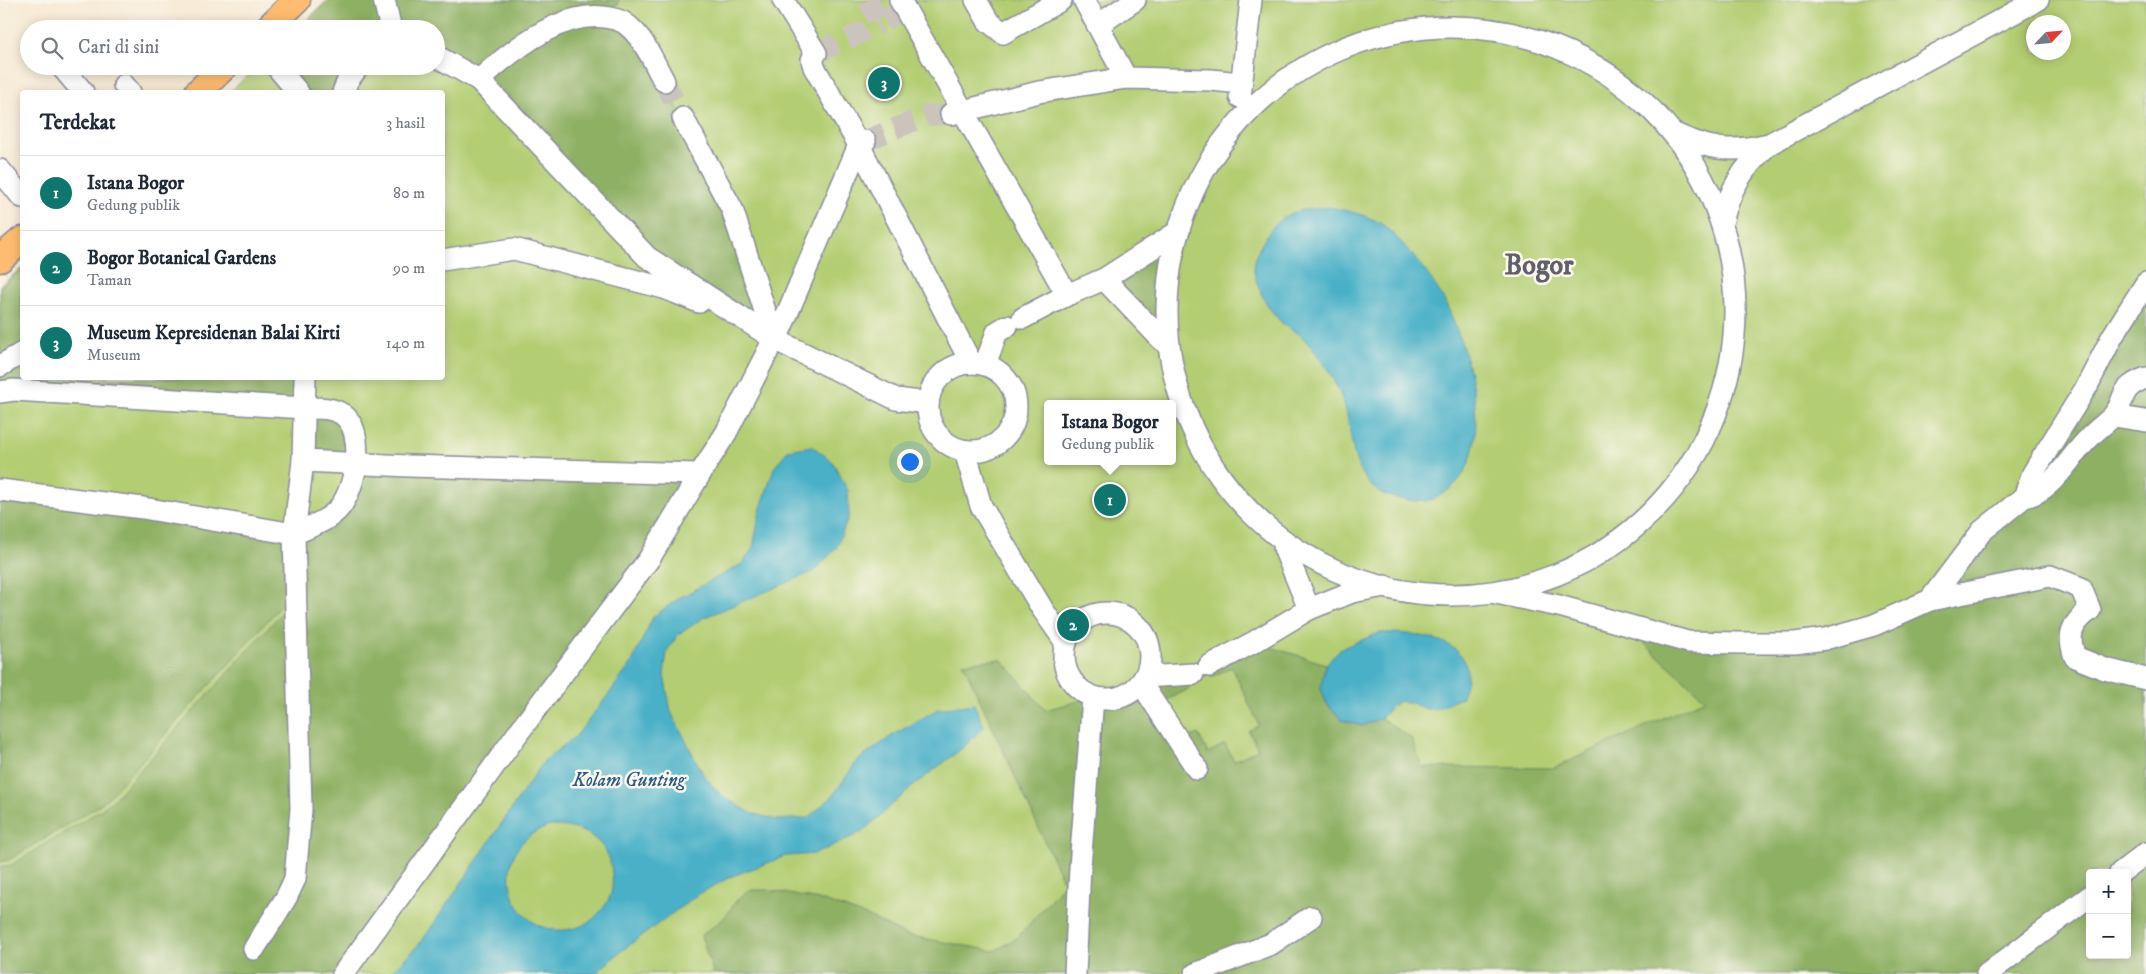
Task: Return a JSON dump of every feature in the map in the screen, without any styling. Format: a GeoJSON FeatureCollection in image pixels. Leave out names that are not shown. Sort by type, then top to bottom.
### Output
{"type":"FeatureCollection","features":[{"type":"Feature","properties":{"kind":"main road"},"geometry":{"type":"LineString","coordinates":[[277,20],[298,0]]}},
{"type":"Feature","properties":{"kind":"main road"},"geometry":{"type":"LineString","coordinates":[[200,90],[216,75]]}},
{"type":"Feature","properties":{"kind":"main road"},"geometry":{"type":"LineString","coordinates":[[0,259],[20,242]]}},
{"type":"Feature","properties":{"kind":"lane"},"geometry":{"type":"LineString","coordinates":[[384,0],[390,20]]}},
{"type":"Feature","properties":{"kind":"lane"},"geometry":{"type":"LineString","coordinates":[[783,0],[817,53],[812,60],[814,67],[862,143],[978,364]]}},
{"type":"Feature","properties":{"kind":"lane"},"geometry":{"type":"LineString","coordinates":[[976,0],[988,21],[1003,33],[1061,0]]}},
{"type":"Feature","properties":{"kind":"lane"},"geometry":{"type":"LineString","coordinates":[[1084,0],[1126,78]]}},
{"type":"Feature","properties":{"kind":"lane"},"geometry":{"type":"LineString","coordinates":[[1098,25],[1135,0]]}},
{"type":"Feature","properties":{"kind":"lane"},"geometry":{"type":"LineString","coordinates":[[1251,0],[1238,117],[1203,181],[1180,231],[1162,340],[1182,408],[1221,485],[1256,528],[1284,548],[1350,574],[1393,584],[1493,593],[1559,606],[1688,642],[1795,643],[1825,640],[1874,626],[1930,600],[2050,576],[2082,588],[2090,610],[2078,619],[2072,632],[2070,642],[2075,657],[2105,669],[2146,679]]}},
{"type":"Feature","properties":{"kind":"lane"},"geometry":{"type":"LineString","coordinates":[[1674,133],[1697,144],[1720,150],[1745,150],[1769,144],[2038,0]]}},
{"type":"Feature","properties":{"kind":"lane"},"geometry":{"type":"LineString","coordinates":[[900,7],[956,112],[1067,295]]}},
{"type":"Feature","properties":{"kind":"lane"},"geometry":{"type":"LineString","coordinates":[[478,80],[533,32],[559,18],[585,12],[603,14],[623,22],[636,35],[664,81]]}},
{"type":"Feature","properties":{"kind":"lane"},"geometry":{"type":"LineString","coordinates":[[1238,117],[1273,91],[1319,62],[1368,42],[1419,29],[1480,28],[1540,43],[1602,68],[1636,92],[1674,133],[1696,163],[1711,193],[1722,223],[1730,250],[1735,288],[1736,337],[1728,383],[1711,431],[1688,469],[1659,505],[1617,540],[1556,572],[1493,593]]}},
{"type":"Feature","properties":{"kind":"lane"},"geometry":{"type":"LineString","coordinates":[[445,61],[478,80],[647,257],[775,340],[896,399],[928,404]]}},
{"type":"Feature","properties":{"kind":"lane"},"geometry":{"type":"LineString","coordinates":[[68,75],[80,90]]}},
{"type":"Feature","properties":{"kind":"lane"},"geometry":{"type":"LineString","coordinates":[[284,75],[296,90]]}},
{"type":"Feature","properties":{"kind":"lane"},"geometry":{"type":"LineString","coordinates":[[344,90],[352,75]]}},
{"type":"Feature","properties":{"kind":"lane"},"geometry":{"type":"LineString","coordinates":[[956,112],[1039,92],[1126,78],[1211,80],[1241,83]]}},
{"type":"Feature","properties":{"kind":"lane"},"geometry":{"type":"LineString","coordinates":[[683,118],[732,209],[775,340]]}},
{"type":"Feature","properties":{"kind":"lane"},"geometry":{"type":"LineString","coordinates":[[342,974],[521,729],[649,559],[726,433],[775,340],[862,143]]}},
{"type":"Feature","properties":{"kind":"lane"},"geometry":{"type":"LineString","coordinates":[[1722,223],[1727,200],[1738,179],[1752,160],[1769,144]]}},
{"type":"Feature","properties":{"kind":"lane"},"geometry":{"type":"LineString","coordinates":[[0,170],[20,195]]}},
{"type":"Feature","properties":{"kind":"lane"},"geometry":{"type":"LineString","coordinates":[[978,364],[997,332],[1067,295],[1104,279],[1180,231]]}},
{"type":"Feature","properties":{"kind":"lane"},"geometry":{"type":"LineString","coordinates":[[445,260],[514,249],[664,288],[745,320]]}},
{"type":"Feature","properties":{"kind":"lane"},"geometry":{"type":"LineString","coordinates":[[1104,279],[1162,340]]}},
{"type":"Feature","properties":{"kind":"lane"},"geometry":{"type":"LineString","coordinates":[[1930,600],[1982,532],[2024,497],[2033,473],[2087,386],[2112,337],[2146,283]]}},
{"type":"Feature","properties":{"kind":"lane"},"geometry":{"type":"LineString","coordinates":[[0,366],[20,354]]}},
{"type":"Feature","properties":{"kind":"lane"},"geometry":{"type":"LineString","coordinates":[[978,364],[998,372],[1008,382],[1014,396],[1015,410],[1012,424],[1004,437],[993,446],[980,451],[965,451],[949,445],[936,432],[929,416],[928,404],[933,387],[948,370],[959,365],[978,364]]}},
{"type":"Feature","properties":{"kind":"lane"},"geometry":{"type":"LineString","coordinates":[[2024,497],[2034,496],[2046,486],[2088,438],[2114,416],[2124,394],[2132,383],[2146,378]]}},
{"type":"Feature","properties":{"kind":"lane"},"geometry":{"type":"LineString","coordinates":[[254,949],[286,898],[295,879],[300,809],[294,534],[303,461],[305,380]]}},
{"type":"Feature","properties":{"kind":"lane"},"geometry":{"type":"LineString","coordinates":[[0,392],[21,391],[305,408],[320,407],[332,410],[346,417],[356,439],[356,463],[348,496],[340,508],[322,522],[294,534],[143,508],[0,490]]}},
{"type":"Feature","properties":{"kind":"lane"},"geometry":{"type":"LineString","coordinates":[[2114,416],[2146,421]]}},
{"type":"Feature","properties":{"kind":"lane"},"geometry":{"type":"LineString","coordinates":[[965,451],[981,506],[1043,610],[1066,643]]}},
{"type":"Feature","properties":{"kind":"lane"},"geometry":{"type":"LineString","coordinates":[[303,461],[700,474]]}},
{"type":"Feature","properties":{"kind":"lane"},"geometry":{"type":"LineString","coordinates":[[1284,548],[1309,609]]}},
{"type":"Feature","properties":{"kind":"lane"},"geometry":{"type":"LineString","coordinates":[[1556,572],[1559,606]]}},
{"type":"Feature","properties":{"kind":"lane"},"geometry":{"type":"LineString","coordinates":[[1143,680],[1201,670],[1254,642],[1309,609],[1352,592],[1393,584]]}},
{"type":"Feature","properties":{"kind":"lane"},"geometry":{"type":"LineString","coordinates":[[1110,613],[1124,617],[1136,624],[1149,649],[1149,663],[1143,680],[1132,692],[1120,698],[1093,697],[1079,689],[1069,676],[1064,659],[1066,643],[1073,630],[1083,620],[1096,614],[1110,613]]}},
{"type":"Feature","properties":{"kind":"lane"},"geometry":{"type":"LineString","coordinates":[[1143,680],[1197,769]]}},
{"type":"Feature","properties":{"kind":"lane"},"geometry":{"type":"LineString","coordinates":[[1075,974],[1080,867],[1093,697]]}},
{"type":"Feature","properties":{"kind":"lane"},"geometry":{"type":"LineString","coordinates":[[2125,869],[2146,853]]}},
{"type":"Feature","properties":{"kind":"lane"},"geometry":{"type":"LineString","coordinates":[[1987,974],[2086,899]]}},
{"type":"Feature","properties":{"kind":"lane"},"geometry":{"type":"LineString","coordinates":[[1196,974],[1271,944],[1311,917]]}},
{"type":"Feature","properties":{"kind":"green space"},"geometry":{"type":"Polygon","coordinates":[[[328,0],[2146,0],[2146,974],[0,974],[0,285],[20,270],[20,380],[445,380],[445,90],[232,90],[248,75],[445,75],[445,20],[307,20],[328,0]]]}},
{"type":"Feature","properties":{"kind":"green space"},"geometry":{"type":"Polygon","coordinates":[[[328,0],[619,0],[618,5],[587,12],[603,14],[648,52],[683,118],[774,339],[647,257],[568,173],[445,64],[445,20],[307,20],[328,0]]]}},
{"type":"Feature","properties":{"kind":"green space"},"geometry":{"type":"Polygon","coordinates":[[[284,75],[353,75],[344,90],[296,90],[284,75]]]}},
{"type":"Feature","properties":{"kind":"green space"},"geometry":{"type":"Polygon","coordinates":[[[1179,231],[1162,340],[1104,279],[1179,231]]]}},
{"type":"Feature","properties":{"kind":"green space"},"geometry":{"type":"Polygon","coordinates":[[[20,271],[20,380],[305,380],[305,408],[341,413],[356,463],[700,474],[340,974],[0,974],[0,867],[11,865],[102,809],[114,799],[294,599],[294,534],[322,522],[357,467],[303,461],[305,409],[0,392],[0,287],[20,271]]]}},
{"type":"Feature","properties":{"kind":"green space"},"geometry":{"type":"Polygon","coordinates":[[[2146,283],[2146,974],[714,974],[701,936],[724,918],[737,900],[749,890],[769,890],[824,901],[869,917],[905,935],[994,951],[1017,938],[1072,875],[1063,881],[963,663],[1001,659],[1045,710],[1093,697],[1107,699],[1120,697],[1135,689],[1193,674],[1194,686],[1164,702],[1186,739],[1198,734],[1208,753],[1225,744],[1234,761],[1258,749],[1249,731],[1259,725],[1232,667],[1211,677],[1209,666],[1254,642],[1326,664],[1321,688],[1327,704],[1342,720],[1362,726],[1381,718],[1411,738],[1422,767],[1554,768],[1705,699],[1623,624],[1795,643],[1930,600],[2024,497],[2146,283]]]}},
{"type":"Feature","properties":{"kind":"green space"},"geometry":{"type":"Polygon","coordinates":[[[0,494],[285,536],[286,600],[110,796],[98,806],[9,860],[0,862],[0,494]]]}},
{"type":"Feature","properties":{"kind":"water"},"geometry":{"type":"Polygon","coordinates":[[[1330,207],[1368,217],[1380,223],[1397,238],[1415,258],[1439,291],[1453,320],[1461,343],[1469,369],[1474,396],[1476,422],[1473,447],[1466,469],[1452,487],[1431,500],[1416,501],[1389,496],[1381,493],[1363,476],[1354,454],[1345,407],[1332,377],[1307,342],[1276,316],[1262,295],[1256,280],[1254,264],[1256,256],[1269,231],[1276,223],[1290,214],[1299,211],[1330,207]]]}},
{"type":"Feature","properties":{"kind":"water","name":"Kolam Gunting"},"geometry":{"type":"Polygon","coordinates":[[[812,446],[832,461],[848,490],[849,516],[836,548],[815,571],[703,618],[678,635],[667,651],[664,675],[671,712],[704,776],[722,796],[751,813],[777,820],[808,818],[832,797],[857,761],[893,735],[938,709],[974,704],[984,727],[965,746],[912,787],[862,832],[815,854],[786,856],[730,877],[697,895],[620,952],[595,974],[389,974],[422,941],[544,761],[577,735],[631,664],[653,617],[679,598],[742,564],[753,548],[760,511],[774,468],[788,450],[812,446]],[[550,826],[527,838],[513,858],[510,872],[511,887],[515,901],[523,913],[534,923],[548,929],[564,930],[577,928],[592,920],[608,900],[612,888],[610,860],[598,841],[577,829],[550,826]]]}},
{"type":"Feature","properties":{"kind":"water"},"geometry":{"type":"Polygon","coordinates":[[[1379,633],[1395,633],[1430,638],[1445,643],[1458,652],[1465,663],[1467,679],[1461,698],[1435,709],[1426,709],[1409,702],[1400,701],[1393,705],[1381,718],[1362,726],[1342,720],[1327,704],[1321,688],[1326,664],[1340,649],[1379,633]]]}},
{"type":"Feature","properties":{"kind":"tunnel"},"geometry":{"type":"LineString","coordinates":[[868,0],[880,24],[896,13]]}},
{"type":"Feature","properties":{"kind":"tunnel"},"geometry":{"type":"LineString","coordinates":[[818,52],[880,24]]}},
{"type":"Feature","properties":{"kind":"tunnel"},"geometry":{"type":"LineString","coordinates":[[664,81],[683,118]]}},
{"type":"Feature","properties":{"kind":"tunnel"},"geometry":{"type":"LineString","coordinates":[[865,141],[928,115],[950,115]]}},
{"type":"Feature","properties":{"kind":"place","name":"Museum Kepresidenan Balai Kirti"},"geometry":{"type":"Point","coordinates":[884,83]}},
{"type":"Feature","properties":{"kind":"place","name":"Istana Bogor"},"geometry":{"type":"Point","coordinates":[1110,500]}},
{"type":"Feature","properties":{"kind":"place","name":"Bogor Botanical Gardens"},"geometry":{"type":"Point","coordinates":[1073,625]}},
{"type":"Feature","properties":{"kind":"district","name":"Bogor"},"geometry":{"type":"Point","coordinates":[1539,264]}}]}
